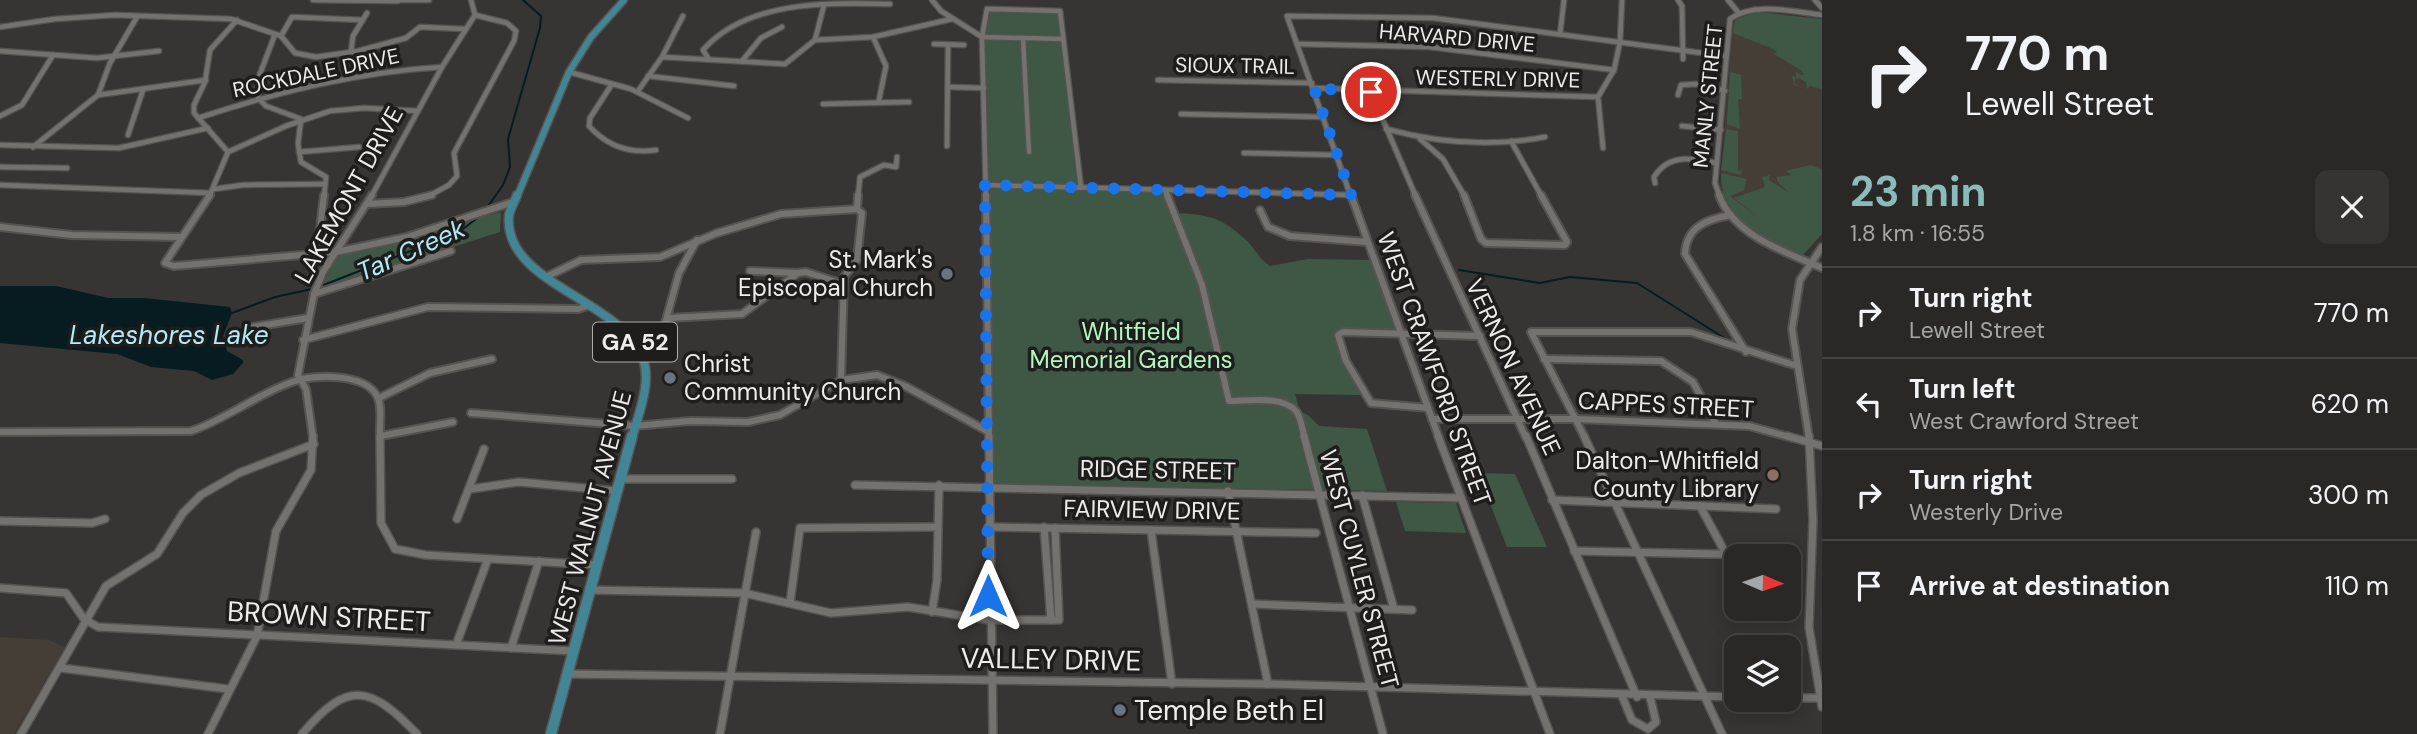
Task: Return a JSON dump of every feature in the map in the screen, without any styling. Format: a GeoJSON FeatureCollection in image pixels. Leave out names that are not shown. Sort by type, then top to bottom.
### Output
{"type":"FeatureCollection","features":[{"type":"Feature","properties":{"kind":"main road","name":"GA 52"},"geometry":{"type":"LineString","coordinates":[[618,0],[569,72],[513,202],[509,222],[514,245],[529,264],[625,330],[643,354]]}},
{"type":"Feature","properties":{"kind":"main road","name":"GA 52"},"geometry":{"type":"LineString","coordinates":[[606,18],[624,0]]}},
{"type":"Feature","properties":{"kind":"main road","name":"WEST WALNUT AVENUE"},"geometry":{"type":"LineString","coordinates":[[551,734],[646,383],[643,354]]}},
{"type":"Feature","properties":{"kind":"street"},"geometry":{"type":"LineString","coordinates":[[313,0],[429,0]]}},
{"type":"Feature","properties":{"kind":"street"},"geometry":{"type":"LineString","coordinates":[[367,204],[433,196],[450,185],[457,176],[454,153],[514,41],[516,31],[507,23],[475,15],[471,0]]}},
{"type":"Feature","properties":{"kind":"street"},"geometry":{"type":"LineString","coordinates":[[932,0],[952,19],[982,37],[1063,39]]}},
{"type":"Feature","properties":{"kind":"street"},"geometry":{"type":"LineString","coordinates":[[1564,0],[1560,34],[1725,56]]}},
{"type":"Feature","properties":{"kind":"street"},"geometry":{"type":"LineString","coordinates":[[1603,149],[1598,97],[1614,70],[1620,42],[1622,0]]}},
{"type":"Feature","properties":{"kind":"street"},"geometry":{"type":"LineString","coordinates":[[1678,0],[1682,6],[1685,51],[1683,59]]}},
{"type":"Feature","properties":{"kind":"street"},"geometry":{"type":"LineString","coordinates":[[1728,0],[1738,12]]}},
{"type":"Feature","properties":{"kind":"street"},"geometry":{"type":"LineString","coordinates":[[1815,0],[1822,8]]}},
{"type":"Feature","properties":{"kind":"street"},"geometry":{"type":"LineString","coordinates":[[688,58],[703,50],[722,27],[745,15],[792,5],[890,4]]}},
{"type":"Feature","properties":{"kind":"street"},"geometry":{"type":"LineString","coordinates":[[815,40],[824,5]]}},
{"type":"Feature","properties":{"kind":"street"},"geometry":{"type":"LineString","coordinates":[[993,734],[989,620],[982,37],[987,9],[1060,10],[1081,188]]}},
{"type":"Feature","properties":{"kind":"street","name":"MANLY STREET"},"geometry":{"type":"LineString","coordinates":[[1822,15],[1779,10],[1738,12],[1727,27],[1726,91],[1716,163],[1716,190],[1731,215],[1762,239],[1822,268]]}},
{"type":"Feature","properties":{"kind":"street"},"geometry":{"type":"LineString","coordinates":[[351,51],[353,36],[367,13]]}},
{"type":"Feature","properties":{"kind":"street","name":"LAKEMONT DRIVE"},"geometry":{"type":"LineString","coordinates":[[208,734],[257,636],[273,540],[308,480],[314,444],[306,389],[299,379],[303,340],[314,294],[442,67],[475,15]]}},
{"type":"Feature","properties":{"kind":"street"},"geometry":{"type":"LineString","coordinates":[[638,91],[662,57],[682,16]]}},
{"type":"Feature","properties":{"kind":"street","name":"WEST CRAWFORD STREET"},"geometry":{"type":"LineString","coordinates":[[1550,734],[1400,334],[1287,16],[1433,18],[1560,34]]}},
{"type":"Feature","properties":{"kind":"street"},"geometry":{"type":"LineString","coordinates":[[0,27],[90,17],[237,20],[274,37],[281,36]]}},
{"type":"Feature","properties":{"kind":"street"},"geometry":{"type":"LineString","coordinates":[[99,95],[113,57],[137,17]]}},
{"type":"Feature","properties":{"kind":"street"},"geometry":{"type":"LineString","coordinates":[[281,36],[292,17],[363,20]]}},
{"type":"Feature","properties":{"kind":"street"},"geometry":{"type":"LineString","coordinates":[[662,57],[785,64],[815,40],[873,37],[952,19]]}},
{"type":"Feature","properties":{"kind":"street"},"geometry":{"type":"LineString","coordinates":[[228,152],[194,113],[194,105],[206,80],[210,50],[237,20]]}},
{"type":"Feature","properties":{"kind":"street"},"geometry":{"type":"LineString","coordinates":[[281,36],[290,50],[307,57],[401,40],[420,20]]}},
{"type":"Feature","properties":{"kind":"street"},"geometry":{"type":"LineString","coordinates":[[742,61],[761,38],[782,27]]}},
{"type":"Feature","properties":{"kind":"street"},"geometry":{"type":"LineString","coordinates":[[414,28],[465,29]]}},
{"type":"Feature","properties":{"kind":"street"},"geometry":{"type":"LineString","coordinates":[[274,37],[258,79],[258,98],[266,106],[301,119]]}},
{"type":"Feature","properties":{"kind":"street"},"geometry":{"type":"LineString","coordinates":[[873,37],[886,66],[879,100]]}},
{"type":"Feature","properties":{"kind":"street"},"geometry":{"type":"LineString","coordinates":[[1023,38],[1029,152]]}},
{"type":"Feature","properties":{"kind":"street"},"geometry":{"type":"LineString","coordinates":[[934,44],[964,45]]}},
{"type":"Feature","properties":{"kind":"street","name":"HARVARD DRIVE"},"geometry":{"type":"LineString","coordinates":[[1298,44],[1430,47],[1614,70]]}},
{"type":"Feature","properties":{"kind":"street"},"geometry":{"type":"LineString","coordinates":[[947,146],[948,45]]}},
{"type":"Feature","properties":{"kind":"street"},"geometry":{"type":"LineString","coordinates":[[703,50],[708,58]]}},
{"type":"Feature","properties":{"kind":"street"},"geometry":{"type":"LineString","coordinates":[[1,52],[113,57],[159,51]]}},
{"type":"Feature","properties":{"kind":"street"},"geometry":{"type":"LineString","coordinates":[[0,116],[22,106],[52,55]]}},
{"type":"Feature","properties":{"kind":"street","name":"ROCKDALE DRIVE"},"geometry":{"type":"LineString","coordinates":[[198,118],[258,98],[349,78],[442,67]]}},
{"type":"Feature","properties":{"kind":"street"},"geometry":{"type":"LineString","coordinates":[[569,72],[664,101],[688,118]]}},
{"type":"Feature","properties":{"kind":"street"},"geometry":{"type":"LineString","coordinates":[[648,76],[734,86]]}},
{"type":"Feature","properties":{"kind":"street"},"geometry":{"type":"LineString","coordinates":[[33,146],[99,95],[206,80]]}},
{"type":"Feature","properties":{"kind":"street","name":"SIOUX TRAIL"},"geometry":{"type":"LineString","coordinates":[[1158,80],[1313,86]]}},
{"type":"Feature","properties":{"kind":"street"},"geometry":{"type":"LineString","coordinates":[[1678,95],[1681,85],[1688,83],[1726,91]]}},
{"type":"Feature","properties":{"kind":"street"},"geometry":{"type":"LineString","coordinates":[[612,84],[590,118],[589,126],[599,137],[628,151],[656,150]]}},
{"type":"Feature","properties":{"kind":"street","name":"WESTERLY DRIVE"},"geometry":{"type":"LineString","coordinates":[[1313,86],[1371,92],[1598,97]]}},
{"type":"Feature","properties":{"kind":"street"},"geometry":{"type":"LineString","coordinates":[[948,87],[984,88]]}},
{"type":"Feature","properties":{"kind":"street"},"geometry":{"type":"LineString","coordinates":[[128,135],[143,90]]}},
{"type":"Feature","properties":{"kind":"street","name":"VERNON AVENUE"},"geometry":{"type":"LineString","coordinates":[[1371,92],[1463,307],[1519,421],[1637,696]]}},
{"type":"Feature","properties":{"kind":"street"},"geometry":{"type":"LineString","coordinates":[[823,104],[849,105],[879,100],[909,102]]}},
{"type":"Feature","properties":{"kind":"street"},"geometry":{"type":"LineString","coordinates":[[418,111],[345,110],[301,119],[228,152],[213,191],[165,263],[174,266],[336,252],[407,237],[513,202]]}},
{"type":"Feature","properties":{"kind":"street"},"geometry":{"type":"LineString","coordinates":[[1181,114],[1324,117]]}},
{"type":"Feature","properties":{"kind":"street"},"geometry":{"type":"LineString","coordinates":[[301,119],[299,152],[304,165],[324,173],[319,238],[321,252],[328,265]]}},
{"type":"Feature","properties":{"kind":"street"},"geometry":{"type":"LineString","coordinates":[[1682,125],[1721,130]]}},
{"type":"Feature","properties":{"kind":"street"},"geometry":{"type":"LineString","coordinates":[[0,145],[128,147],[208,128]]}},
{"type":"Feature","properties":{"kind":"street"},"geometry":{"type":"LineString","coordinates":[[1386,129],[1420,139],[1511,141],[1545,136]]}},
{"type":"Feature","properties":{"kind":"street"},"geometry":{"type":"LineString","coordinates":[[1420,139],[1435,149],[1459,180],[1481,239],[1492,244],[1561,246],[1567,242],[1511,141]]}},
{"type":"Feature","properties":{"kind":"street"},"geometry":{"type":"LineString","coordinates":[[299,152],[359,147]]}},
{"type":"Feature","properties":{"kind":"street"},"geometry":{"type":"LineString","coordinates":[[1244,153],[1337,155]]}},
{"type":"Feature","properties":{"kind":"street"},"geometry":{"type":"LineString","coordinates":[[841,380],[844,277],[857,260],[861,245],[859,177],[884,165],[896,167],[897,158]]}},
{"type":"Feature","properties":{"kind":"street"},"geometry":{"type":"LineString","coordinates":[[1655,183],[1654,177],[1658,168],[1672,159],[1693,158],[1716,163]]}},
{"type":"Feature","properties":{"kind":"street"},"geometry":{"type":"LineString","coordinates":[[0,167],[67,168]]}},
{"type":"Feature","properties":{"kind":"street"},"geometry":{"type":"LineString","coordinates":[[0,185],[213,191],[247,183],[298,188],[325,184]]}},
{"type":"Feature","properties":{"kind":"street"},"geometry":{"type":"LineString","coordinates":[[985,185],[1351,195]]}},
{"type":"Feature","properties":{"kind":"street","name":"WEST CUYLER STREET"},"geometry":{"type":"LineString","coordinates":[[1165,190],[1202,285],[1229,401],[1291,405],[1298,413],[1383,734]]}},
{"type":"Feature","properties":{"kind":"street"},"geometry":{"type":"LineString","coordinates":[[546,276],[576,261],[604,257],[648,259],[697,240],[781,214],[858,209]]}},
{"type":"Feature","properties":{"kind":"street"},"geometry":{"type":"LineString","coordinates":[[1260,210],[1268,228],[1290,236],[1367,242]]}},
{"type":"Feature","properties":{"kind":"street"},"geometry":{"type":"LineString","coordinates":[[1731,215],[1710,218],[1700,224],[1686,239],[1685,254],[1746,352]]}},
{"type":"Feature","properties":{"kind":"street"},"geometry":{"type":"LineString","coordinates":[[0,227],[72,235],[180,237]]}},
{"type":"Feature","properties":{"kind":"street"},"geometry":{"type":"LineString","coordinates":[[643,354],[658,342],[669,318],[679,273],[697,240]]}},
{"type":"Feature","properties":{"kind":"street"},"geometry":{"type":"LineString","coordinates":[[1822,247],[1800,280],[1793,309],[1797,366],[1810,442],[1814,520],[1809,627],[1822,707]]}},
{"type":"Feature","properties":{"kind":"street"},"geometry":{"type":"LineString","coordinates":[[314,294],[451,251]]}},
{"type":"Feature","properties":{"kind":"street"},"geometry":{"type":"LineString","coordinates":[[750,271],[806,272],[843,284]]}},
{"type":"Feature","properties":{"kind":"street"},"geometry":{"type":"LineString","coordinates":[[669,318],[742,313],[798,273]]}},
{"type":"Feature","properties":{"kind":"street"},"geometry":{"type":"LineString","coordinates":[[303,340],[428,307],[578,309],[590,305]]}},
{"type":"Feature","properties":{"kind":"street"},"geometry":{"type":"LineString","coordinates":[[253,327],[308,318]]}},
{"type":"Feature","properties":{"kind":"street"},"geometry":{"type":"LineString","coordinates":[[1722,734],[1576,419],[1531,332],[1691,332],[1746,352],[1797,366]]}},
{"type":"Feature","properties":{"kind":"street"},"geometry":{"type":"LineString","coordinates":[[1428,408],[1371,403],[1346,361],[1338,335],[1479,336]]}},
{"type":"Feature","properties":{"kind":"street"},"geometry":{"type":"LineString","coordinates":[[1544,359],[1609,358],[1643,363],[1661,361],[1693,382],[1716,424]]}},
{"type":"Feature","properties":{"kind":"street"},"geometry":{"type":"LineString","coordinates":[[379,398],[430,373],[492,359]]}},
{"type":"Feature","properties":{"kind":"street"},"geometry":{"type":"LineString","coordinates":[[471,413],[635,426],[766,420],[789,411],[841,380],[877,375],[905,386],[987,431]]}},
{"type":"Feature","properties":{"kind":"street"},"geometry":{"type":"LineString","coordinates":[[0,432],[191,431],[218,422],[249,402],[299,379],[347,378],[371,387],[379,398],[381,523],[395,548],[426,555],[597,565]]}},
{"type":"Feature","properties":{"kind":"street","name":"CAPPES STREET"},"geometry":{"type":"LineString","coordinates":[[1432,419],[1576,419],[1716,424],[1772,430],[1822,446]]}},
{"type":"Feature","properties":{"kind":"street"},"geometry":{"type":"LineString","coordinates":[[381,436],[453,422]]}},
{"type":"Feature","properties":{"kind":"street"},"geometry":{"type":"LineString","coordinates":[[21,734],[61,668],[84,619],[106,586],[157,554],[183,513],[201,495],[239,473],[314,444]]}},
{"type":"Feature","properties":{"kind":"street"},"geometry":{"type":"LineString","coordinates":[[457,519],[484,449]]}},
{"type":"Feature","properties":{"kind":"street"},"geometry":{"type":"LineString","coordinates":[[620,479],[732,479]]}},
{"type":"Feature","properties":{"kind":"street"},"geometry":{"type":"LineString","coordinates":[[470,489],[519,482],[617,491]]}},
{"type":"Feature","properties":{"kind":"street","name":"RIDGE STREET"},"geometry":{"type":"LineString","coordinates":[[855,485],[1461,498]]}},
{"type":"Feature","properties":{"kind":"street"},"geometry":{"type":"LineString","coordinates":[[932,612],[940,566],[935,527],[939,485]]}},
{"type":"Feature","properties":{"kind":"street"},"geometry":{"type":"LineString","coordinates":[[1228,491],[1268,684]]}},
{"type":"Feature","properties":{"kind":"street"},"geometry":{"type":"LineString","coordinates":[[1362,495],[1394,609]]}},
{"type":"Feature","properties":{"kind":"street"},"geometry":{"type":"LineString","coordinates":[[1552,500],[1776,509]]}},
{"type":"Feature","properties":{"kind":"street"},"geometry":{"type":"LineString","coordinates":[[1700,506],[1724,550]]}},
{"type":"Feature","properties":{"kind":"street"},"geometry":{"type":"LineString","coordinates":[[0,521],[92,523],[104,519]]}},
{"type":"Feature","properties":{"kind":"street"},"geometry":{"type":"LineString","coordinates":[[790,603],[800,528],[935,527]]}},
{"type":"Feature","properties":{"kind":"street","name":"FAIRVIEW DRIVE"},"geometry":{"type":"LineString","coordinates":[[988,527],[1316,533]]}},
{"type":"Feature","properties":{"kind":"street"},"geometry":{"type":"LineString","coordinates":[[1044,527],[1051,620]]}},
{"type":"Feature","properties":{"kind":"street"},"geometry":{"type":"LineString","coordinates":[[590,590],[744,593],[831,613],[895,606],[989,620],[1051,620],[1061,617],[1055,528]]}},
{"type":"Feature","properties":{"kind":"street"},"geometry":{"type":"LineString","coordinates":[[1151,530],[1172,684]]}},
{"type":"Feature","properties":{"kind":"street"},"geometry":{"type":"LineString","coordinates":[[720,734],[756,532]]}},
{"type":"Feature","properties":{"kind":"street"},"geometry":{"type":"LineString","coordinates":[[1574,551],[1724,554]]}},
{"type":"Feature","properties":{"kind":"street"},"geometry":{"type":"LineString","coordinates":[[456,645],[488,559]]}},
{"type":"Feature","properties":{"kind":"street"},"geometry":{"type":"LineString","coordinates":[[511,648],[539,561]]}},
{"type":"Feature","properties":{"kind":"street"},"geometry":{"type":"LineString","coordinates":[[0,588],[66,593],[84,619]]}},
{"type":"Feature","properties":{"kind":"street"},"geometry":{"type":"LineString","coordinates":[[1252,604],[1412,610]]}},
{"type":"Feature","properties":{"kind":"street","name":"BROWN STREET"},"geometry":{"type":"LineString","coordinates":[[84,619],[98,627],[574,652]]}},
{"type":"Feature","properties":{"kind":"street"},"geometry":{"type":"LineString","coordinates":[[61,668],[229,689]]}},
{"type":"Feature","properties":{"kind":"street","name":"VALLEY DRIVE"},"geometry":{"type":"LineString","coordinates":[[568,674],[1268,684],[1724,698]]}},
{"type":"Feature","properties":{"kind":"street"},"geometry":{"type":"LineString","coordinates":[[302,734],[330,703],[346,696],[368,697],[385,702],[417,734]]}},
{"type":"Feature","properties":{"kind":"street"},"geometry":{"type":"LineString","coordinates":[[1622,696],[1632,720],[1648,729],[1656,722],[1650,697]]}},
{"type":"Feature","properties":{"kind":"street"},"geometry":{"type":"LineString","coordinates":[[1801,698],[1821,698]]}},
{"type":"Feature","properties":{"kind":"shaded area"},"geometry":{"type":"Polygon","coordinates":[[[1762,12],[1822,19],[1822,234],[1803,255],[1770,241],[1745,224],[1720,190],[1733,22],[1740,16],[1762,12]]]}},
{"type":"Feature","properties":{"kind":"shaded area"},"geometry":{"type":"Polygon","coordinates":[[[0,637],[49,640],[65,647],[14,734],[0,734],[0,637]]]}},
{"type":"Feature","properties":{"kind":"green space","name":"Whitfield Memorial Gardens"},"geometry":{"type":"Polygon","coordinates":[[[985,8],[1063,9],[1083,183],[1088,186],[1166,188],[1176,213],[1207,216],[1222,222],[1247,241],[1270,266],[1308,259],[1371,260],[1397,332],[1337,333],[1340,351],[1361,395],[1295,394],[1300,412],[1308,415],[1319,426],[1367,429],[1387,491],[992,484],[982,26],[985,8]]]}},
{"type":"Feature","properties":{"kind":"green space"},"geometry":{"type":"Polygon","coordinates":[[[1755,12],[1822,19],[1822,89],[1810,86],[1807,89],[1806,82],[1798,78],[1795,79],[1795,84],[1801,87],[1794,85],[1792,76],[1796,77],[1796,72],[1793,70],[1801,75],[1804,74],[1802,71],[1774,54],[1777,52],[1773,49],[1733,33],[1735,20],[1755,12]]]}},
{"type":"Feature","properties":{"kind":"green space"},"geometry":{"type":"Polygon","coordinates":[[[1730,72],[1741,75],[1742,99],[1738,99],[1740,129],[1727,124],[1730,72]]]}},
{"type":"Feature","properties":{"kind":"green space"},"geometry":{"type":"Polygon","coordinates":[[[1726,129],[1738,131],[1738,170],[1742,171],[1741,175],[1721,170],[1726,129]]]}},
{"type":"Feature","properties":{"kind":"green space"},"geometry":{"type":"Polygon","coordinates":[[[1810,165],[1822,169],[1822,234],[1803,255],[1774,244],[1747,227],[1728,203],[1721,173],[1747,179],[1744,190],[1730,196],[1760,219],[1734,198],[1765,187],[1762,177],[1770,175],[1769,180],[1789,193],[1777,181],[1777,177],[1791,175],[1786,171],[1810,165]]]}},
{"type":"Feature","properties":{"kind":"green space"},"geometry":{"type":"Polygon","coordinates":[[[501,212],[500,232],[321,289],[337,255],[501,212]]]}},
{"type":"Feature","properties":{"kind":"green space"},"geometry":{"type":"Polygon","coordinates":[[[1478,473],[1515,474],[1547,547],[1507,547],[1478,473]]]}},
{"type":"Feature","properties":{"kind":"green space"},"geometry":{"type":"Polygon","coordinates":[[[1396,502],[1456,503],[1466,533],[1405,531],[1396,502]]]}},
{"type":"Feature","properties":{"kind":"water","name":"Lakeshores Lake"},"geometry":{"type":"Polygon","coordinates":[[[0,286],[56,286],[108,298],[144,298],[230,307],[232,313],[223,336],[227,351],[243,360],[243,363],[233,374],[212,380],[194,371],[151,367],[117,354],[0,343],[0,286]]]}},
{"type":"Feature","properties":{"kind":"waterway","name":"Tar Creek"},"geometry":{"type":"LineString","coordinates":[[486,209],[503,185],[510,167],[508,139],[540,28],[541,16],[523,0]]}},
{"type":"Feature","properties":{"kind":"waterway","name":"Tar Creek"},"geometry":{"type":"LineString","coordinates":[[321,286],[459,232],[480,216]]}},
{"type":"Feature","properties":{"kind":"waterway"},"geometry":{"type":"LineString","coordinates":[[1459,270],[1540,283],[1570,277],[1637,283],[1729,341]]}},
{"type":"Feature","properties":{"kind":"waterway","name":"Tar Creek"},"geometry":{"type":"LineString","coordinates":[[232,313],[275,297],[312,289]]}},
{"type":"Feature","properties":{"kind":"place","name":"St. Mark's Episcopal Church"},"geometry":{"type":"Point","coordinates":[947,274]}},
{"type":"Feature","properties":{"kind":"place","name":"Christ Community Church"},"geometry":{"type":"Point","coordinates":[670,378]}},
{"type":"Feature","properties":{"kind":"place","name":"Dalton-Whitfield County Library"},"geometry":{"type":"Point","coordinates":[1773,475]}},
{"type":"Feature","properties":{"kind":"place","name":"Temple Beth El"},"geometry":{"type":"Point","coordinates":[1120,710]}},
{"type":"Feature","properties":{"kind":"route"},"geometry":{"type":"LineString","coordinates":[[988,596],[985,185],[1351,195],[1314,88],[1371,92]]}}]}
